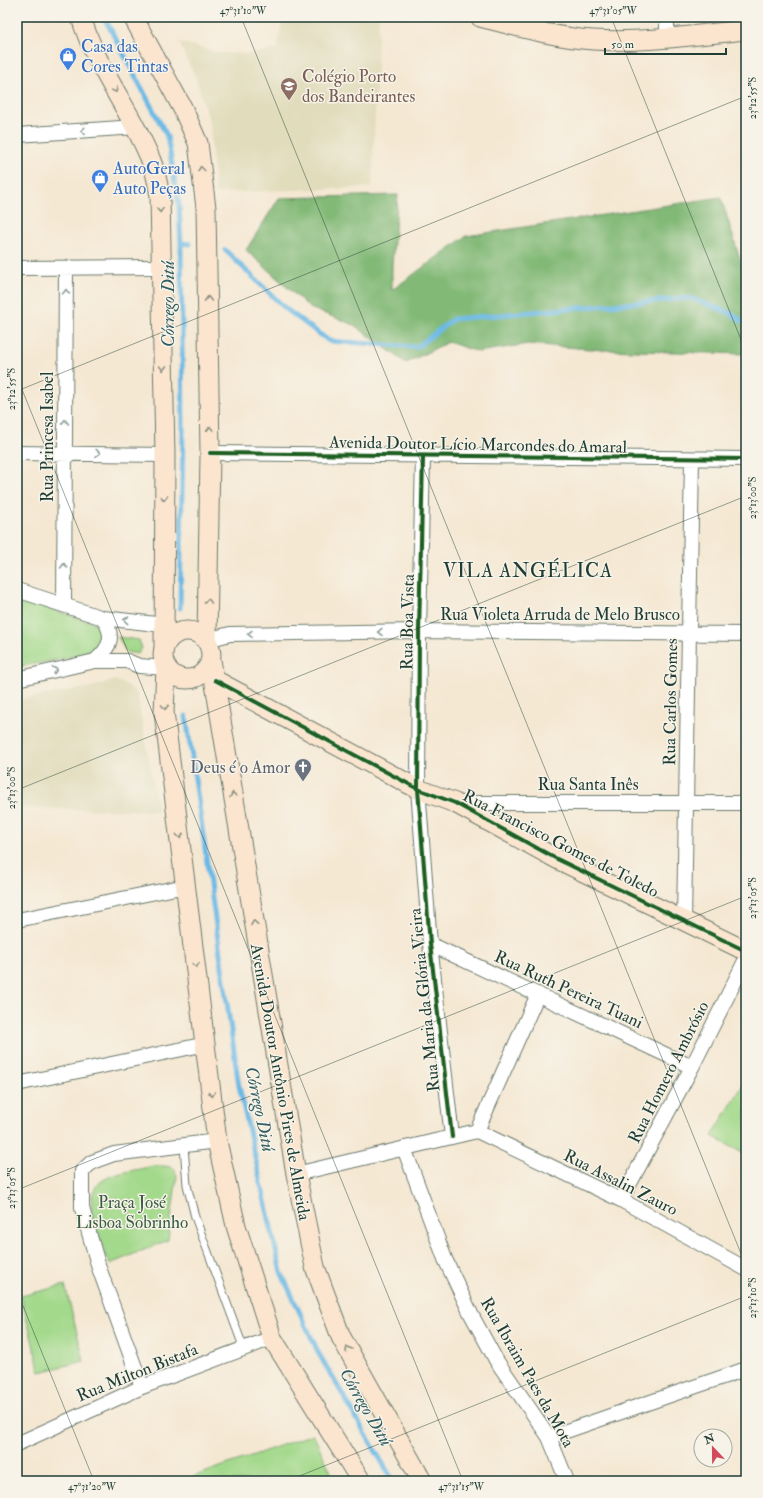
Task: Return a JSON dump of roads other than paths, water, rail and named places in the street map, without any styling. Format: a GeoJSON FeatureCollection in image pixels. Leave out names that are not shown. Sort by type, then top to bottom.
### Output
{"type":"FeatureCollection","features":[{"type":"Feature","properties":{"kind":"main road"},"geometry":{"type":"LineString","coordinates":[[80,17],[94,51],[136,127],[153,164],[160,196],[165,455],[165,625],[162,658],[166,668],[164,712],[217,1141],[236,1226],[272,1338],[361,1481]]}},
{"type":"Feature","properties":{"kind":"main road"},"geometry":{"type":"LineString","coordinates":[[133,17],[183,109],[198,143],[206,208],[210,453],[208,640],[211,648],[211,660],[206,671],[191,679],[176,677],[166,668]]}},
{"type":"Feature","properties":{"kind":"main road"},"geometry":{"type":"LineString","coordinates":[[480,17],[528,23],[593,40],[667,38],[746,30]]}},
{"type":"Feature","properties":{"kind":"main road"},"geometry":{"type":"LineString","coordinates":[[164,646],[170,637],[177,632],[185,630],[194,631],[208,640]]}},
{"type":"Feature","properties":{"kind":"main road","name":"Avenida Doutor Antônio Pires de Almeida"},"geometry":{"type":"LineString","coordinates":[[211,660],[296,1174],[315,1267],[341,1336],[422,1481]]}},
{"type":"Feature","properties":{"kind":"main road","name":"Rua Francisco Gomes de Toledo"},"geometry":{"type":"LineString","coordinates":[[215,680],[418,789],[455,803],[557,859],[746,951]]}},
{"type":"Feature","properties":{"kind":"street"},"geometry":{"type":"LineString","coordinates":[[667,17],[667,38]]}},
{"type":"Feature","properties":{"kind":"street"},"geometry":{"type":"LineString","coordinates":[[17,135],[136,127]]}},
{"type":"Feature","properties":{"kind":"street"},"geometry":{"type":"LineString","coordinates":[[17,268],[162,267]]}},
{"type":"Feature","properties":{"kind":"street","name":"Rua Princesa Isabel"},"geometry":{"type":"LineString","coordinates":[[64,605],[66,268]]}},
{"type":"Feature","properties":{"kind":"street"},"geometry":{"type":"LineString","coordinates":[[17,453],[65,452],[165,455]]}},
{"type":"Feature","properties":{"kind":"street","name":"Avenida Doutor Lício Marcondes do Amaral"},"geometry":{"type":"LineString","coordinates":[[210,453],[423,457],[746,459]]}},
{"type":"Feature","properties":{"kind":"street","name":"Rua Boa Vista"},"geometry":{"type":"LineString","coordinates":[[418,789],[419,631],[423,457]]}},
{"type":"Feature","properties":{"kind":"street","name":"Rua Carlos Gomes"},"geometry":{"type":"LineString","coordinates":[[684,921],[692,459]]}},
{"type":"Feature","properties":{"kind":"street"},"geometry":{"type":"LineString","coordinates":[[17,590],[103,618],[165,625]]}},
{"type":"Feature","properties":{"kind":"street"},"geometry":{"type":"LineString","coordinates":[[95,661],[108,646],[110,636],[109,626],[103,618]]}},
{"type":"Feature","properties":{"kind":"street","name":"Rua Violeta Arruda de Melo Brusco"},"geometry":{"type":"LineString","coordinates":[[208,640],[230,634],[419,631],[746,634]]}},
{"type":"Feature","properties":{"kind":"street"},"geometry":{"type":"LineString","coordinates":[[17,679],[95,661],[127,661],[139,666],[166,668]]}},
{"type":"Feature","properties":{"kind":"street","name":"Rua Maria da Glória Vieira"},"geometry":{"type":"LineString","coordinates":[[418,789],[430,944],[452,1137]]}},
{"type":"Feature","properties":{"kind":"street","name":"Rua Santa Inês"},"geometry":{"type":"LineString","coordinates":[[455,803],[746,803]]}},
{"type":"Feature","properties":{"kind":"street"},"geometry":{"type":"LineString","coordinates":[[17,920],[186,886]]}},
{"type":"Feature","properties":{"kind":"street","name":"Rua Ruth Pereira Tuani"},"geometry":{"type":"LineString","coordinates":[[430,944],[692,1066]]}},
{"type":"Feature","properties":{"kind":"street","name":"Rua Homero Ambrósio"},"geometry":{"type":"LineString","coordinates":[[621,1200],[692,1066],[746,959]]}},
{"type":"Feature","properties":{"kind":"street"},"geometry":{"type":"LineString","coordinates":[[296,1174],[477,1131],[538,994]]}},
{"type":"Feature","properties":{"kind":"street"},"geometry":{"type":"LineString","coordinates":[[17,1084],[206,1044]]}},
{"type":"Feature","properties":{"kind":"street","name":"Rua Assalin Zauro"},"geometry":{"type":"LineString","coordinates":[[477,1131],[621,1200],[746,1269]]}},
{"type":"Feature","properties":{"kind":"street"},"geometry":{"type":"LineString","coordinates":[[142,1387],[97,1261],[82,1208],[82,1171],[92,1162],[114,1154],[217,1141]]}},
{"type":"Feature","properties":{"kind":"street","name":"Rua Ibraim Paes da Mota"},"geometry":{"type":"LineString","coordinates":[[404,1148],[446,1258],[471,1314],[496,1360],[549,1437],[567,1481]]}},
{"type":"Feature","properties":{"kind":"street","name":"Rua Milton Bistafa"},"geometry":{"type":"LineString","coordinates":[[17,1444],[142,1387],[272,1338]]}},
{"type":"Feature","properties":{"kind":"street"},"geometry":{"type":"LineString","coordinates":[[549,1437],[746,1369]]}},
{"type":"Feature","properties":{"kind":"lane"},"geometry":{"type":"LineString","coordinates":[[184,1146],[187,1185],[195,1217],[244,1349]]}},
{"type":"Feature","properties":{"kind":"waterway","name":"Córrego Ditú"},"geometry":{"type":"LineString","coordinates":[[104,17],[167,136],[179,204],[181,243],[183,428],[180,608]]}},
{"type":"Feature","properties":{"kind":"waterway"},"geometry":{"type":"LineString","coordinates":[[181,243],[190,244]]}},
{"type":"Feature","properties":{"kind":"waterway"},"geometry":{"type":"LineString","coordinates":[[225,250],[286,309],[329,341],[417,347],[453,319],[690,298],[730,313],[746,324]]}},
{"type":"Feature","properties":{"kind":"waterway","name":"Córrego Ditú"},"geometry":{"type":"LineString","coordinates":[[186,716],[239,1086],[281,1272],[319,1354],[393,1481]]}},
{"type":"Feature","properties":{"kind":"place","name":"Casa das Cores Tintas"},"geometry":{"type":"Point","coordinates":[68,71]}},
{"type":"Feature","properties":{"kind":"place","name":"Colégio Porto dos Bandeirantes"},"geometry":{"type":"Point","coordinates":[289,101]}},
{"type":"Feature","properties":{"kind":"place","name":"AutoGeral Auto Peças"},"geometry":{"type":"Point","coordinates":[100,193]}},
{"type":"Feature","properties":{"kind":"place","name":"Deus é o Amor"},"geometry":{"type":"Point","coordinates":[303,782]}},
{"type":"Feature","properties":{"kind":"district","name":"VILA ANGÉLICA"},"geometry":{"type":"Point","coordinates":[528,570]}},
{"type":"Feature","properties":{"kind":"park label","name":"Praça José Lisboa Sobrinho"},"geometry":{"type":"Point","coordinates":[132,1212]}}]}
